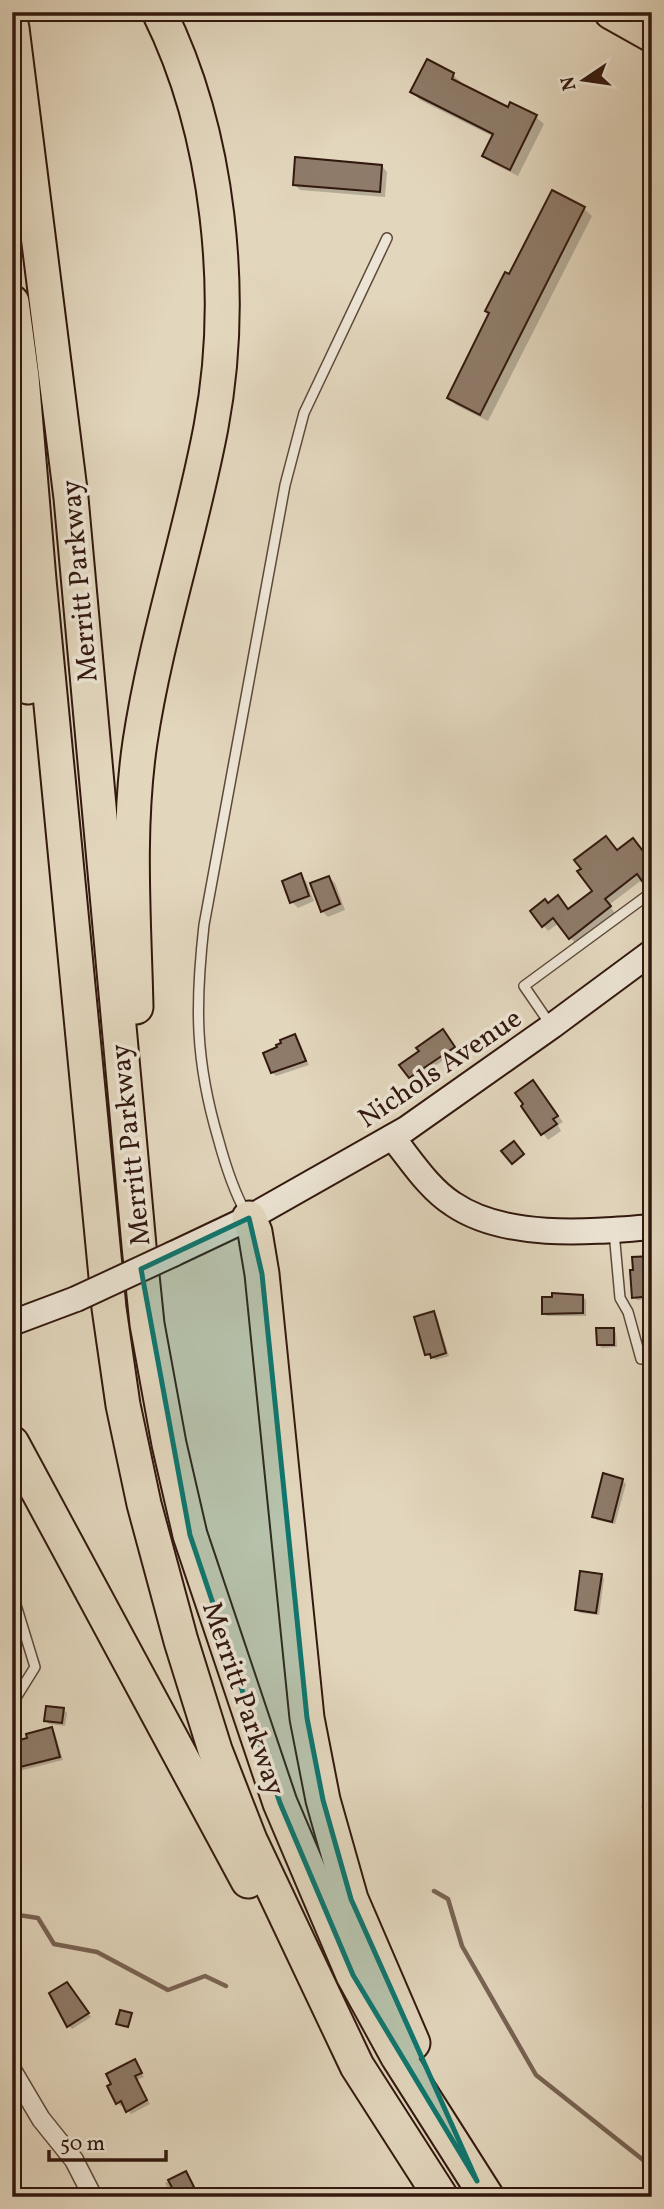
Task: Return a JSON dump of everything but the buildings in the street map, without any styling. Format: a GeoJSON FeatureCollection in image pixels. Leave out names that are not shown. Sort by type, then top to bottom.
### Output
{"type":"FeatureCollection","features":[{"type":"Feature","properties":{"kind":"highway"},"geometry":{"type":"LineString","coordinates":[[131,1174],[140,1107],[133,857],[135,790],[140,745],[158,650],[212,425],[221,331],[219,237],[208,162],[185,78],[159,12]]}},
{"type":"Feature","properties":{"kind":"highway"},"geometry":{"type":"LineString","coordinates":[[611,12],[652,34]]}},
{"type":"Feature","properties":{"kind":"highway","name":"Merritt Parkway"},"geometry":{"type":"LineString","coordinates":[[12,28],[71,498],[131,1174],[147,1324],[169,1444],[190,1535],[280,1803],[353,1975],[398,2057],[482,2189]]}},
{"type":"Feature","properties":{"kind":"highway","name":"Merritt Parkway"},"geometry":{"type":"LineString","coordinates":[[12,302],[22,377],[109,1308],[123,1405],[144,1504],[181,1641],[215,1750],[250,1840],[356,2067],[441,2197]]}},
{"type":"Feature","properties":{"kind":"highway"},"geometry":{"type":"LineString","coordinates":[[12,586],[40,760],[66,980],[89,1099]]}},
{"type":"Feature","properties":{"kind":"highway"},"geometry":{"type":"LineString","coordinates":[[249,1218],[255,1232],[262,1274],[307,1718],[323,1800],[356,1911],[391,1996],[482,2189]]}},
{"type":"Feature","properties":{"kind":"highway"},"geometry":{"type":"LineString","coordinates":[[12,1443],[306,1988],[356,2067]]}},
{"type":"Feature","properties":{"kind":"main road","name":"Nichols Avenue"},"geometry":{"type":"LineString","coordinates":[[12,1323],[76,1298],[249,1218],[392,1137],[459,1094],[651,953]]}},
{"type":"Feature","properties":{"kind":"main road"},"geometry":{"type":"LineString","coordinates":[[392,1137],[432,1186],[452,1204],[478,1219],[510,1227],[562,1230],[652,1227]]}},
{"type":"Feature","properties":{"kind":"street"},"geometry":{"type":"LineString","coordinates":[[12,2070],[41,2119],[74,2160],[93,2197]]}},
{"type":"Feature","properties":{"kind":"lane"},"geometry":{"type":"LineString","coordinates":[[249,1218],[235,1191],[220,1148],[201,1068],[197,984],[204,925],[285,485],[303,414],[387,238]]}},
{"type":"Feature","properties":{"kind":"lane"},"geometry":{"type":"LineString","coordinates":[[552,1027],[524,986],[652,892]]}},
{"type":"Feature","properties":{"kind":"lane"},"geometry":{"type":"LineString","coordinates":[[614,1230],[620,1298],[628,1312],[641,1359]]}},
{"type":"Feature","properties":{"kind":"lane"},"geometry":{"type":"LineString","coordinates":[[12,1592],[35,1667],[12,1704]]}},
{"type":"Feature","properties":{"kind":"highlighted area"},"geometry":{"type":"Polygon","coordinates":[[[249,1218],[262,1274],[307,1718],[323,1800],[351,1899],[477,2181],[353,1975],[280,1803],[190,1535],[141,1269],[249,1218]]]}},
{"type":"Feature","properties":{"kind":"waterway"},"geometry":{"type":"LineString","coordinates":[[434,1891],[448,1899],[462,1946],[536,2075],[652,2167]]}},
{"type":"Feature","properties":{"kind":"waterway"},"geometry":{"type":"LineString","coordinates":[[12,1914],[38,1918],[54,1944],[97,1952],[168,1990],[205,1976],[226,1986]]}}]}
